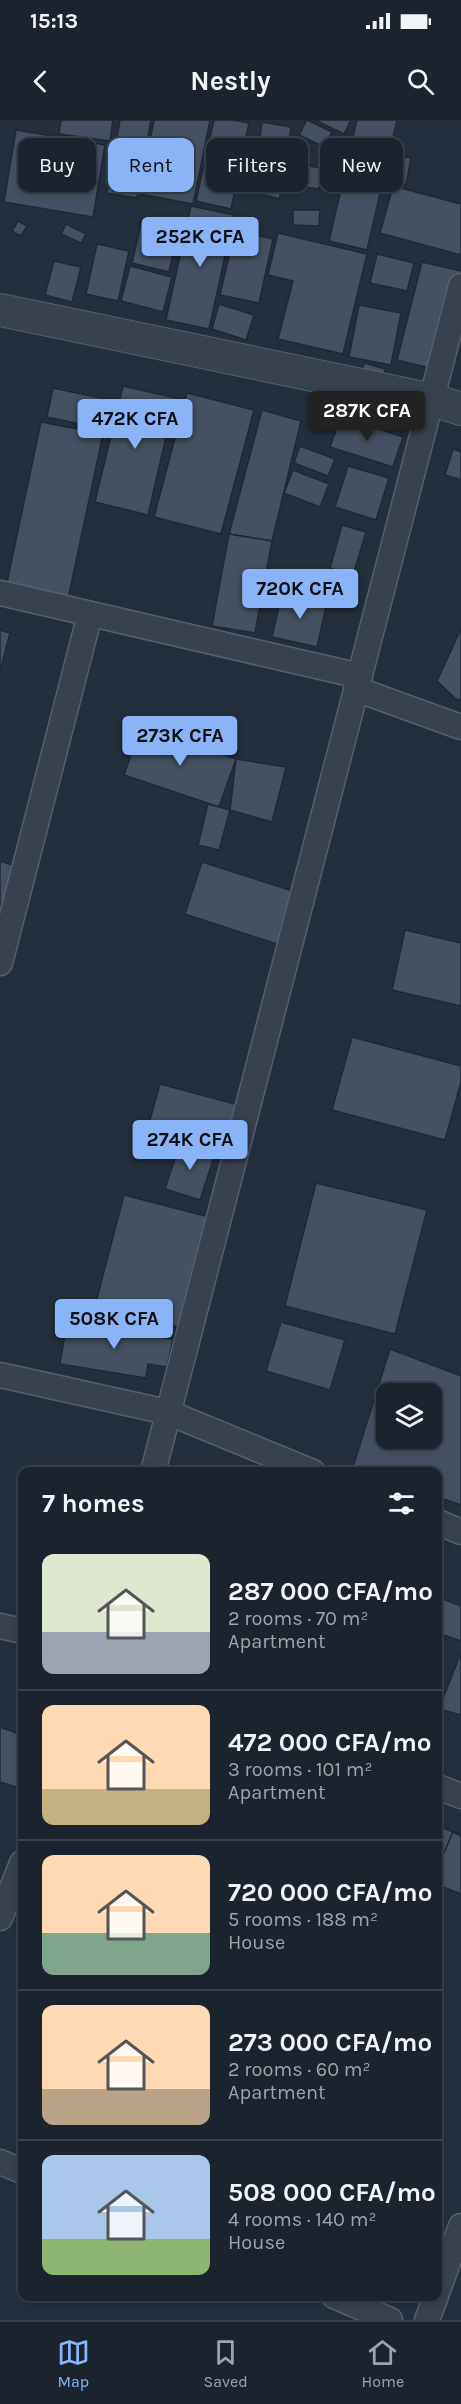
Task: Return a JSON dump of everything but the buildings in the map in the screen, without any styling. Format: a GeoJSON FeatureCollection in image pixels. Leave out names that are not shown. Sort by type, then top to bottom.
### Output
{"type":"FeatureCollection","features":[{"type":"Feature","properties":{"kind":"street"},"geometry":{"type":"LineString","coordinates":[[154,1467],[358,682],[447,405],[461,286]]}},
{"type":"Feature","properties":{"kind":"street"},"geometry":{"type":"LineString","coordinates":[[0,310],[447,405]]}},
{"type":"Feature","properties":{"kind":"street"},"geometry":{"type":"LineString","coordinates":[[0,593],[358,682],[461,727]]}},
{"type":"Feature","properties":{"kind":"street"},"geometry":{"type":"LineString","coordinates":[[0,963],[90,614]]}},
{"type":"Feature","properties":{"kind":"street"},"geometry":{"type":"LineString","coordinates":[[0,1375],[167,1412],[301,1467]]}},
{"type":"Feature","properties":{"kind":"street"},"geometry":{"type":"LineString","coordinates":[[442,1524],[461,1532]]}},
{"type":"Feature","properties":{"kind":"street"},"geometry":{"type":"LineString","coordinates":[[0,1626],[18,1630]]}},
{"type":"Feature","properties":{"kind":"street"},"geometry":{"type":"LineString","coordinates":[[442,1788],[461,1796]]}},
{"type":"Feature","properties":{"kind":"street"},"geometry":{"type":"LineString","coordinates":[[0,1918],[18,1873]]}},
{"type":"Feature","properties":{"kind":"street"},"geometry":{"type":"LineString","coordinates":[[0,2162],[18,2169]]}},
{"type":"Feature","properties":{"kind":"street"},"geometry":{"type":"LineString","coordinates":[[442,2279],[461,2226]]}},
{"type":"Feature","properties":{"kind":"street"},"geometry":{"type":"LineString","coordinates":[[345,2301],[390,2320]]}},
{"type":"Feature","properties":{"kind":"street"},"geometry":{"type":"LineString","coordinates":[[427,2320],[434,2301]]}}]}
